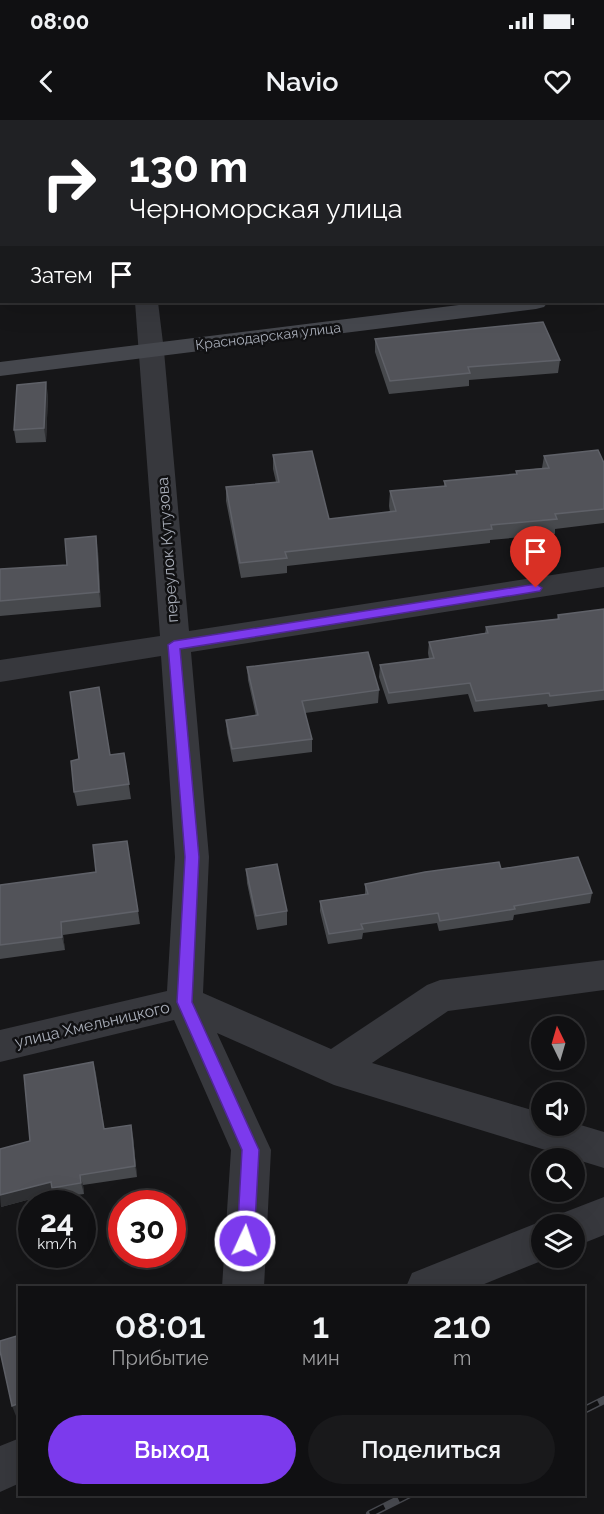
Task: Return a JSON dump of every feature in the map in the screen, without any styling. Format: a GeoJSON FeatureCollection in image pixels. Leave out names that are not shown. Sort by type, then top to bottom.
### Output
{"type":"FeatureCollection","features":[{"type":"Feature","properties":{"kind":"street","name":"переулок Кутузова"},"geometry":{"type":"LineString","coordinates":[[146,303],[152,351],[192,857],[184,1002],[250,1150],[243,1286]]}},
{"type":"Feature","properties":{"kind":"street","name":"Краснодарская улица"},"geometry":{"type":"LineString","coordinates":[[0,369],[528,303]]}},
{"type":"Feature","properties":{"kind":"street"},"geometry":{"type":"LineString","coordinates":[[0,671],[604,578]]}},
{"type":"Feature","properties":{"kind":"street"},"geometry":{"type":"LineString","coordinates":[[334,1068],[440,996],[604,975]]}},
{"type":"Feature","properties":{"kind":"street"},"geometry":{"type":"LineString","coordinates":[[184,1002],[334,1068],[604,1150]]}},
{"type":"Feature","properties":{"kind":"street","name":"улица Хмельницкого"},"geometry":{"type":"LineString","coordinates":[[0,1046],[184,1002]]}},
{"type":"Feature","properties":{"kind":"street"},"geometry":{"type":"LineString","coordinates":[[585,1224],[604,1216]]}},
{"type":"Feature","properties":{"kind":"street"},"geometry":{"type":"LineString","coordinates":[[430,1286],[531,1245]]}},
{"type":"Feature","properties":{"kind":"street"},"geometry":{"type":"LineString","coordinates":[[0,1469],[18,1461]]}},
{"type":"Feature","properties":{"kind":"building"},"geometry":{"type":"Polygon","coordinates":[[[543,322],[560,360],[468,367],[470,373],[390,381],[375,339],[543,322]]]}},
{"type":"Feature","properties":{"kind":"building"},"geometry":{"type":"Polygon","coordinates":[[[46,382],[44,428],[14,430],[17,385],[46,382]]]}},
{"type":"Feature","properties":{"kind":"building"},"geometry":{"type":"Polygon","coordinates":[[[598,450],[604,463],[604,509],[555,514],[557,519],[491,525],[492,529],[285,552],[287,558],[240,563],[226,487],[279,482],[273,455],[312,451],[329,519],[396,511],[390,491],[446,486],[444,481],[517,474],[516,471],[549,468],[544,456],[598,450]]]}},
{"type":"Feature","properties":{"kind":"building"},"geometry":{"type":"Polygon","coordinates":[[[96,536],[99,592],[0,601],[0,569],[67,565],[65,539],[96,536]]]}},
{"type":"Feature","properties":{"kind":"building"},"geometry":{"type":"Polygon","coordinates":[[[604,609],[604,690],[476,701],[470,683],[389,693],[380,665],[434,658],[429,642],[488,633],[486,627],[559,619],[558,615],[604,609]]]}},
{"type":"Feature","properties":{"kind":"building"},"geometry":{"type":"Polygon","coordinates":[[[368,652],[379,690],[302,701],[312,739],[232,749],[226,720],[258,715],[247,667],[368,652]]]}},
{"type":"Feature","properties":{"kind":"building"},"geometry":{"type":"Polygon","coordinates":[[[99,687],[110,755],[124,753],[129,784],[74,792],[71,761],[79,759],[70,692],[99,687]]]}},
{"type":"Feature","properties":{"kind":"building"},"geometry":{"type":"Polygon","coordinates":[[[127,841],[138,911],[61,922],[62,937],[0,945],[0,885],[96,872],[93,845],[127,841]]]}},
{"type":"Feature","properties":{"kind":"building"},"geometry":{"type":"Polygon","coordinates":[[[578,857],[592,893],[514,906],[515,909],[440,921],[438,913],[361,924],[363,929],[329,934],[320,901],[368,894],[365,884],[425,872],[499,862],[501,869],[578,857]]]}},
{"type":"Feature","properties":{"kind":"building"},"geometry":{"type":"Polygon","coordinates":[[[277,864],[287,911],[256,916],[246,869],[277,864]]]}},
{"type":"Feature","properties":{"kind":"building"},"geometry":{"type":"Polygon","coordinates":[[[93,1062],[104,1129],[131,1125],[135,1166],[80,1175],[81,1183],[52,1188],[51,1182],[0,1195],[0,1149],[30,1141],[24,1075],[93,1062]]]}},
{"type":"Feature","properties":{"kind":"building"},"geometry":{"type":"Polygon","coordinates":[[[18,1336],[18,1404],[12,1406],[0,1351],[0,1341],[18,1336]]]}},
{"type":"Feature","properties":{"kind":"railway"},"geometry":{"type":"LineString","coordinates":[[585,1410],[604,1400]]}},
{"type":"Feature","properties":{"kind":"railway"},"geometry":{"type":"LineString","coordinates":[[370,1514],[406,1496]]}},
{"type":"Feature","properties":{"kind":"route"},"geometry":{"type":"LineString","coordinates":[[245,1241],[250,1150],[184,1002],[192,857],[174,645],[536,588]]}}]}
